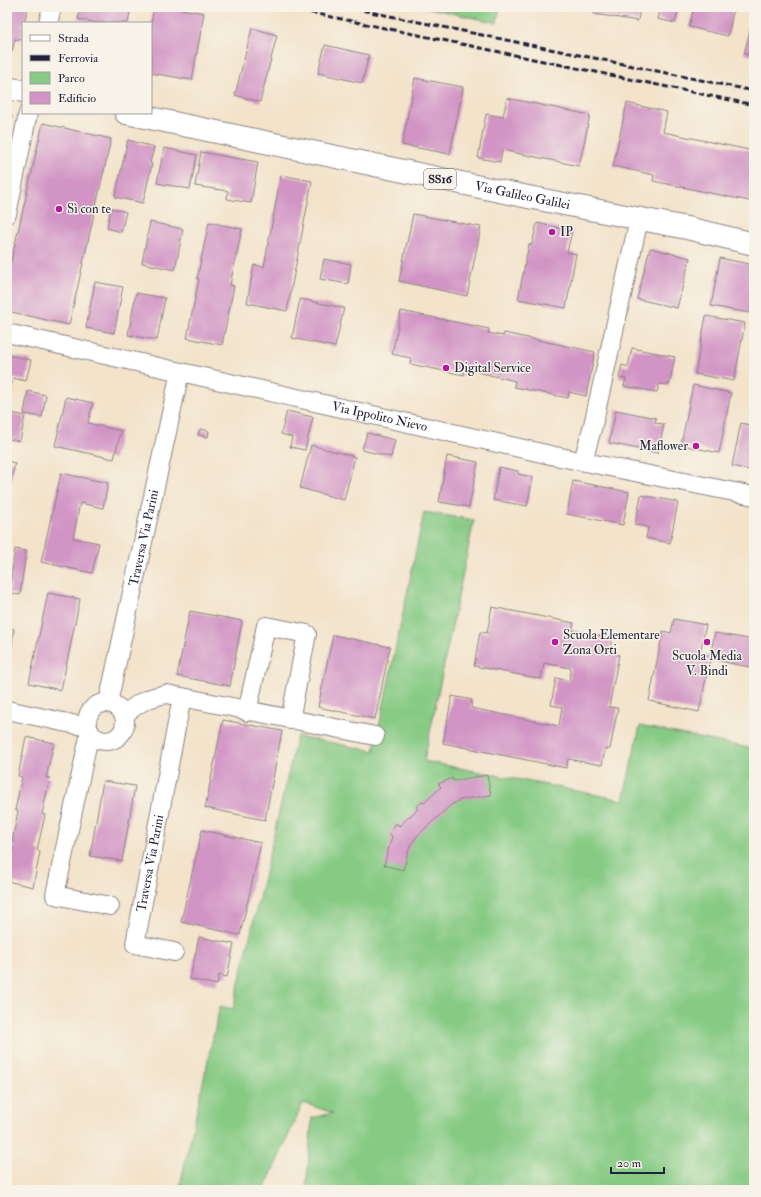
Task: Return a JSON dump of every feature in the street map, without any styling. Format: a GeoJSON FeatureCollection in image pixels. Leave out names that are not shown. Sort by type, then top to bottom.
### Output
{"type":"FeatureCollection","features":[{"type":"Feature","properties":{"kind":"main road"},"geometry":{"type":"LineString","coordinates":[[7,88],[22,91]]}},
{"type":"Feature","properties":{"kind":"main road","name":"Via Galileo Galilei"},"geometry":{"type":"LineString","coordinates":[[131,114],[754,244]]}},
{"type":"Feature","properties":{"kind":"street"},"geometry":{"type":"LineString","coordinates":[[48,22],[52,7]]}},
{"type":"Feature","properties":{"kind":"street"},"geometry":{"type":"LineString","coordinates":[[7,214],[28,114]]}},
{"type":"Feature","properties":{"kind":"street"},"geometry":{"type":"LineString","coordinates":[[583,461],[593,425],[638,219]]}},
{"type":"Feature","properties":{"kind":"street","name":"Via Ippolito Nievo"},"geometry":{"type":"LineString","coordinates":[[7,333],[583,461],[754,496]]}},
{"type":"Feature","properties":{"kind":"street","name":"Traversa Via Parini"},"geometry":{"type":"LineString","coordinates":[[108,703],[180,372]]}},
{"type":"Feature","properties":{"kind":"street"},"geometry":{"type":"LineString","coordinates":[[247,712],[266,626],[307,634],[290,720]]}},
{"type":"Feature","properties":{"kind":"street"},"geometry":{"type":"LineString","coordinates":[[124,716],[137,704],[154,696],[167,694],[247,712],[375,736]]}},
{"type":"Feature","properties":{"kind":"street","name":"Traversa Via Parini"},"geometry":{"type":"LineString","coordinates":[[174,952],[135,944],[182,697]]}},
{"type":"Feature","properties":{"kind":"street"},"geometry":{"type":"LineString","coordinates":[[7,710],[89,729],[100,740],[106,741],[117,738],[124,728],[124,716],[117,707],[108,703],[96,706],[92,710],[88,721],[89,729],[55,895],[110,906]]}},
{"type":"Feature","properties":{"kind":"green space"},"geometry":{"type":"Polygon","coordinates":[[[424,7],[500,7],[497,23],[424,7]]]}},
{"type":"Feature","properties":{"kind":"green space"},"geometry":{"type":"Polygon","coordinates":[[[424,512],[474,520],[424,761],[623,800],[640,726],[754,749],[754,1190],[306,1190],[312,1118],[333,1113],[303,1103],[264,1190],[179,1190],[220,1006],[233,1009],[297,736],[374,751],[424,512]]]}},
{"type":"Feature","properties":{"kind":"building"},"geometry":{"type":"Polygon","coordinates":[[[7,7],[28,7],[24,22],[22,22],[21,40],[15,39],[12,52],[7,50],[7,7]]]}},
{"type":"Feature","properties":{"kind":"building"},"geometry":{"type":"Polygon","coordinates":[[[81,7],[131,7],[128,22],[92,22],[78,19],[81,7]]]}},
{"type":"Feature","properties":{"kind":"building"},"geometry":{"type":"Polygon","coordinates":[[[154,7],[169,7],[204,13],[192,80],[152,73],[151,22],[154,7]]]}},
{"type":"Feature","properties":{"kind":"building"},"geometry":{"type":"Polygon","coordinates":[[[595,7],[640,7],[638,21],[594,14],[595,7]]]}},
{"type":"Feature","properties":{"kind":"building"},"geometry":{"type":"Polygon","coordinates":[[[661,7],[679,7],[675,23],[658,19],[661,7]]]}},
{"type":"Feature","properties":{"kind":"building"},"geometry":{"type":"Polygon","coordinates":[[[694,7],[734,7],[728,36],[689,27],[694,7]]]}},
{"type":"Feature","properties":{"kind":"building"},"geometry":{"type":"Polygon","coordinates":[[[754,7],[754,10],[745,8],[754,7]]]}},
{"type":"Feature","properties":{"kind":"building"},"geometry":{"type":"Polygon","coordinates":[[[753,18],[754,19],[754,56],[744,54],[753,18]]]}},
{"type":"Feature","properties":{"kind":"building"},"geometry":{"type":"Polygon","coordinates":[[[252,28],[277,35],[260,102],[235,95],[252,28]]]}},
{"type":"Feature","properties":{"kind":"building"},"geometry":{"type":"Polygon","coordinates":[[[325,45],[369,55],[362,83],[318,73],[325,45]]]}},
{"type":"Feature","properties":{"kind":"building"},"geometry":{"type":"Polygon","coordinates":[[[415,78],[463,87],[450,154],[402,145],[415,78]]]}},
{"type":"Feature","properties":{"kind":"building"},"geometry":{"type":"Polygon","coordinates":[[[507,98],[590,115],[579,166],[502,150],[500,162],[478,158],[486,114],[503,117],[507,98]]]}},
{"type":"Feature","properties":{"kind":"building"},"geometry":{"type":"Polygon","coordinates":[[[627,103],[667,112],[663,132],[754,151],[754,202],[653,181],[654,175],[613,166],[627,103]]]}},
{"type":"Feature","properties":{"kind":"building"},"geometry":{"type":"Polygon","coordinates":[[[7,115],[12,116],[8,136],[7,135],[7,115]]]}},
{"type":"Feature","properties":{"kind":"building","name":"Sì con te"},"geometry":{"type":"Polygon","coordinates":[[[43,123],[111,139],[69,325],[7,311],[7,279],[43,123]]]}},
{"type":"Feature","properties":{"kind":"building"},"geometry":{"type":"Polygon","coordinates":[[[128,140],[154,147],[150,163],[152,164],[143,203],[115,197],[128,140]]]}},
{"type":"Feature","properties":{"kind":"building"},"geometry":{"type":"Polygon","coordinates":[[[164,148],[197,155],[190,189],[157,183],[164,148]]]}},
{"type":"Feature","properties":{"kind":"building"},"geometry":{"type":"Polygon","coordinates":[[[201,152],[258,162],[251,203],[227,199],[228,191],[195,186],[201,152]]]}},
{"type":"Feature","properties":{"kind":"building"},"geometry":{"type":"Polygon","coordinates":[[[281,175],[312,181],[287,311],[247,303],[254,265],[264,267],[281,175]]]}},
{"type":"Feature","properties":{"kind":"building"},"geometry":{"type":"Polygon","coordinates":[[[111,208],[126,212],[121,232],[107,228],[111,208]]]}},
{"type":"Feature","properties":{"kind":"building"},"geometry":{"type":"Polygon","coordinates":[[[413,214],[481,227],[467,296],[399,281],[413,214]]]}},
{"type":"Feature","properties":{"kind":"building"},"geometry":{"type":"Polygon","coordinates":[[[150,222],[183,229],[175,270],[142,263],[150,222]]]}},
{"type":"Feature","properties":{"kind":"building"},"geometry":{"type":"Polygon","coordinates":[[[209,222],[242,229],[230,285],[234,286],[222,345],[187,338],[209,222]]]}},
{"type":"Feature","properties":{"kind":"building"},"geometry":{"type":"Polygon","coordinates":[[[537,223],[572,231],[567,252],[576,254],[566,308],[518,299],[529,244],[532,245],[537,223]]]}},
{"type":"Feature","properties":{"kind":"building"},"geometry":{"type":"Polygon","coordinates":[[[650,248],[690,258],[677,308],[637,299],[650,248]]]}},
{"type":"Feature","properties":{"kind":"building"},"geometry":{"type":"Polygon","coordinates":[[[720,258],[754,265],[754,299],[750,313],[711,306],[720,258]]]}},
{"type":"Feature","properties":{"kind":"building"},"geometry":{"type":"Polygon","coordinates":[[[324,259],[351,264],[348,284],[320,279],[324,259]]]}},
{"type":"Feature","properties":{"kind":"building"},"geometry":{"type":"Polygon","coordinates":[[[95,282],[123,287],[114,333],[86,328],[95,282]]]}},
{"type":"Feature","properties":{"kind":"building"},"geometry":{"type":"Polygon","coordinates":[[[136,293],[165,298],[157,340],[128,335],[136,293]]]}},
{"type":"Feature","properties":{"kind":"building"},"geometry":{"type":"Polygon","coordinates":[[[300,299],[344,308],[335,347],[292,338],[300,299]]]}},
{"type":"Feature","properties":{"kind":"building"},"geometry":{"type":"Polygon","coordinates":[[[401,311],[489,329],[488,333],[503,336],[504,333],[595,352],[586,396],[569,392],[568,398],[514,387],[515,381],[465,369],[464,375],[410,364],[411,358],[392,354],[401,311]]]}},
{"type":"Feature","properties":{"kind":"building"},"geometry":{"type":"Polygon","coordinates":[[[706,316],[745,323],[734,381],[695,374],[706,316]]]}},
{"type":"Feature","properties":{"kind":"building"},"geometry":{"type":"Polygon","coordinates":[[[632,348],[675,357],[669,385],[659,384],[657,392],[624,386],[626,379],[619,378],[622,365],[628,367],[632,348]]]}},
{"type":"Feature","properties":{"kind":"building"},"geometry":{"type":"Polygon","coordinates":[[[7,355],[31,360],[26,381],[13,378],[10,393],[7,392],[7,355]]]}},
{"type":"Feature","properties":{"kind":"building"},"geometry":{"type":"Polygon","coordinates":[[[693,385],[731,393],[719,453],[681,445],[693,385]]]}},
{"type":"Feature","properties":{"kind":"building"},"geometry":{"type":"Polygon","coordinates":[[[28,391],[46,395],[42,417],[24,414],[28,391]]]}},
{"type":"Feature","properties":{"kind":"building"},"geometry":{"type":"Polygon","coordinates":[[[66,397],[93,403],[88,423],[121,431],[114,459],[55,446],[66,397]]]}},
{"type":"Feature","properties":{"kind":"building"},"geometry":{"type":"Polygon","coordinates":[[[616,410],[656,418],[655,423],[664,424],[658,453],[609,443],[616,410]]]}},
{"type":"Feature","properties":{"kind":"building"},"geometry":{"type":"Polygon","coordinates":[[[287,411],[313,417],[305,450],[290,447],[292,437],[281,434],[287,411]]]}},
{"type":"Feature","properties":{"kind":"building"},"geometry":{"type":"Polygon","coordinates":[[[7,412],[25,416],[20,441],[7,439],[7,412]]]}},
{"type":"Feature","properties":{"kind":"building"},"geometry":{"type":"Polygon","coordinates":[[[741,423],[754,426],[754,471],[732,466],[741,423]]]}},
{"type":"Feature","properties":{"kind":"building"},"geometry":{"type":"Polygon","coordinates":[[[200,429],[209,431],[208,437],[198,435],[200,429]]]}},
{"type":"Feature","properties":{"kind":"building"},"geometry":{"type":"Polygon","coordinates":[[[367,433],[395,440],[391,457],[362,450],[367,433]]]}},
{"type":"Feature","properties":{"kind":"building"},"geometry":{"type":"Polygon","coordinates":[[[311,445],[355,457],[344,500],[300,488],[311,445]]]}},
{"type":"Feature","properties":{"kind":"building"},"geometry":{"type":"Polygon","coordinates":[[[447,456],[478,462],[469,507],[439,502],[447,456]]]}},
{"type":"Feature","properties":{"kind":"building"},"geometry":{"type":"Polygon","coordinates":[[[7,461],[15,463],[10,484],[7,484],[7,461]]]}},
{"type":"Feature","properties":{"kind":"building"},"geometry":{"type":"Polygon","coordinates":[[[499,467],[518,471],[518,474],[533,477],[527,506],[493,500],[499,467]]]}},
{"type":"Feature","properties":{"kind":"building"},"geometry":{"type":"Polygon","coordinates":[[[61,473],[108,483],[103,508],[80,503],[73,538],[99,543],[92,573],[41,562],[61,473]]]}},
{"type":"Feature","properties":{"kind":"building"},"geometry":{"type":"Polygon","coordinates":[[[573,481],[629,492],[623,525],[567,514],[573,481]]]}},
{"type":"Feature","properties":{"kind":"building"},"geometry":{"type":"Polygon","coordinates":[[[641,495],[678,502],[670,543],[646,538],[648,527],[635,525],[641,495]]]}},
{"type":"Feature","properties":{"kind":"building"},"geometry":{"type":"Polygon","coordinates":[[[15,549],[26,551],[20,595],[9,593],[15,549]]]}},
{"type":"Feature","properties":{"kind":"building"},"geometry":{"type":"Polygon","coordinates":[[[48,593],[80,599],[61,690],[29,683],[48,593]]]}},
{"type":"Feature","properties":{"kind":"building"},"geometry":{"type":"Polygon","coordinates":[[[492,607],[574,623],[572,630],[612,638],[609,653],[619,655],[609,707],[618,708],[610,749],[605,749],[602,765],[568,759],[566,768],[443,743],[452,696],[472,700],[471,708],[559,726],[562,707],[551,705],[556,678],[569,681],[571,668],[544,663],[541,679],[474,666],[480,632],[487,633],[492,607]]]}},
{"type":"Feature","properties":{"kind":"building"},"geometry":{"type":"Polygon","coordinates":[[[190,611],[242,621],[230,686],[177,676],[190,611]]]}},
{"type":"Feature","properties":{"kind":"building"},"geometry":{"type":"Polygon","coordinates":[[[674,619],[706,625],[700,653],[710,656],[715,633],[754,640],[754,668],[710,659],[699,712],[649,701],[663,631],[671,633],[674,619]]]}},
{"type":"Feature","properties":{"kind":"building"},"geometry":{"type":"Polygon","coordinates":[[[7,628],[14,629],[8,669],[7,669],[7,628]]]}},
{"type":"Feature","properties":{"kind":"building"},"geometry":{"type":"Polygon","coordinates":[[[333,635],[390,647],[375,719],[318,707],[333,635]]]}},
{"type":"Feature","properties":{"kind":"building"},"geometry":{"type":"Polygon","coordinates":[[[223,720],[282,731],[265,820],[205,808],[223,720]]]}},
{"type":"Feature","properties":{"kind":"building"},"geometry":{"type":"Polygon","coordinates":[[[26,737],[54,743],[46,778],[50,778],[42,814],[45,815],[37,850],[40,852],[33,887],[7,881],[14,847],[11,847],[18,811],[15,810],[22,777],[18,776],[26,737]]]}},
{"type":"Feature","properties":{"kind":"building"},"geometry":{"type":"Polygon","coordinates":[[[487,775],[491,795],[460,800],[451,805],[416,837],[410,846],[403,870],[384,865],[392,836],[389,834],[396,823],[399,826],[418,809],[416,807],[422,802],[424,803],[441,787],[438,784],[453,778],[453,781],[487,775]]]}},
{"type":"Feature","properties":{"kind":"building"},"geometry":{"type":"Polygon","coordinates":[[[103,781],[135,786],[122,861],[90,856],[103,781]]]}},
{"type":"Feature","properties":{"kind":"building"},"geometry":{"type":"Polygon","coordinates":[[[202,830],[261,843],[240,935],[181,922],[202,830]]]}},
{"type":"Feature","properties":{"kind":"building"},"geometry":{"type":"Polygon","coordinates":[[[199,937],[234,944],[227,977],[219,975],[217,985],[190,979],[199,937]]]}},
{"type":"Feature","properties":{"kind":"railway"},"geometry":{"type":"LineString","coordinates":[[284,7],[754,105]]}},
{"type":"Feature","properties":{"kind":"railway"},"geometry":{"type":"LineString","coordinates":[[346,7],[754,91]]}},
{"type":"Feature","properties":{"kind":"place","name":"Sì con te"},"geometry":{"type":"Point","coordinates":[59,209]}},
{"type":"Feature","properties":{"kind":"place","name":"IP"},"geometry":{"type":"Point","coordinates":[552,232]}},
{"type":"Feature","properties":{"kind":"place","name":"Digital Service"},"geometry":{"type":"Point","coordinates":[446,368]}},
{"type":"Feature","properties":{"kind":"place","name":"Maflower"},"geometry":{"type":"Point","coordinates":[696,446]}},
{"type":"Feature","properties":{"kind":"place","name":"Scuola Elementare Zona Orti"},"geometry":{"type":"Point","coordinates":[555,642]}},
{"type":"Feature","properties":{"kind":"place","name":"Scuola Media V. Bindi"},"geometry":{"type":"Point","coordinates":[707,642]}}]}
